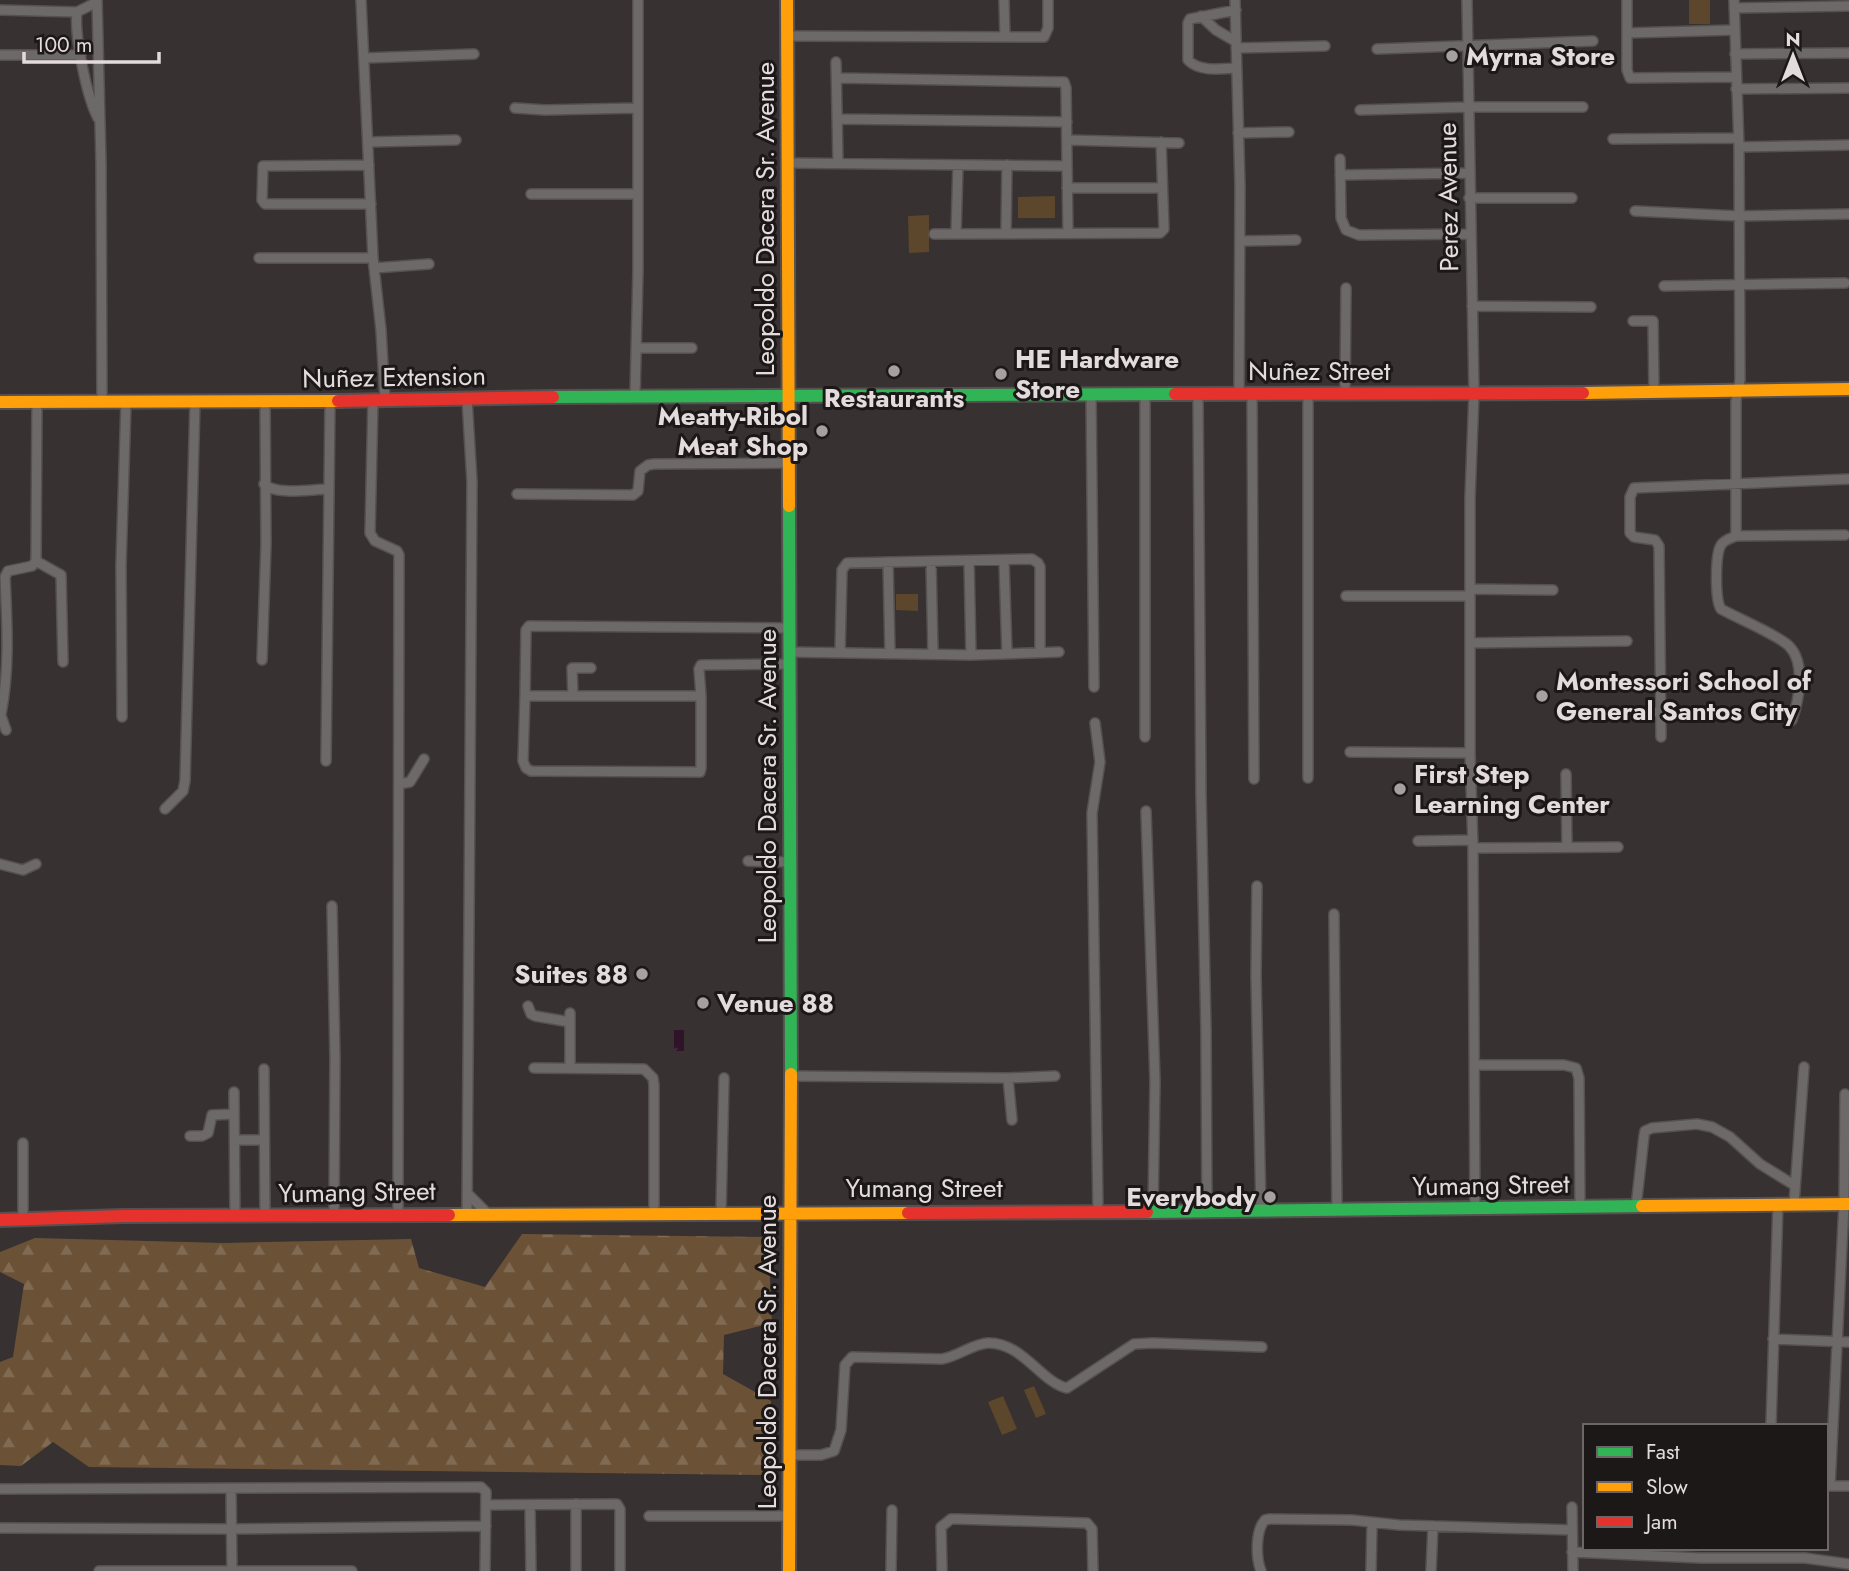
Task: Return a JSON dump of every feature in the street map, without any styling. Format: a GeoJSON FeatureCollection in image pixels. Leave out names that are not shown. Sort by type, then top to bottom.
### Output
{"type":"FeatureCollection","features":[{"type":"Feature","properties":{"kind":"main road","name":"Leopoldo Dacera Sr. Avenue"},"geometry":{"type":"LineString","coordinates":[[787,0],[791,1211],[789,1571]]}},
{"type":"Feature","properties":{"kind":"main road","name":"Nuñez Street"},"geometry":{"type":"LineString","coordinates":[[788,398],[1091,394],[1654,393],[1849,389]]}},
{"type":"Feature","properties":{"kind":"main road","name":"Nuñez Extension"},"geometry":{"type":"LineString","coordinates":[[0,402],[330,401],[635,396],[788,398]]}},
{"type":"Feature","properties":{"kind":"main road","name":"Yumang Street"},"geometry":{"type":"LineString","coordinates":[[0,1220],[110,1216],[1261,1211],[1846,1204]]}},
{"type":"Feature","properties":{"kind":"street"},"geometry":{"type":"LineString","coordinates":[[361,0],[379,400],[370,533],[375,541],[397,551],[399,555],[398,1214]]}},
{"type":"Feature","properties":{"kind":"street"},"geometry":{"type":"LineString","coordinates":[[635,396],[637,108],[640,60],[638,0]]}},
{"type":"Feature","properties":{"kind":"street"},"geometry":{"type":"LineString","coordinates":[[1004,0],[1005,37]]}},
{"type":"Feature","properties":{"kind":"street"},"geometry":{"type":"LineString","coordinates":[[787,36],[1044,37],[1048,28],[1048,0]]}},
{"type":"Feature","properties":{"kind":"street","name":"Perez Avenue"},"geometry":{"type":"LineString","coordinates":[[1467,0],[1474,393],[1470,753],[1475,1208]]}},
{"type":"Feature","properties":{"kind":"street"},"geometry":{"type":"LineString","coordinates":[[1627,0],[1627,70],[1630,78],[1735,77]]}},
{"type":"Feature","properties":{"kind":"street"},"geometry":{"type":"LineString","coordinates":[[0,10],[77,12],[97,1],[102,402]]}},
{"type":"Feature","properties":{"kind":"street"},"geometry":{"type":"LineString","coordinates":[[1736,536],[1736,401],[1740,384],[1739,142],[1734,4],[1849,6]]}},
{"type":"Feature","properties":{"kind":"street"},"geometry":{"type":"LineString","coordinates":[[1236,68],[1203,68],[1189,62],[1188,23],[1193,18],[1235,5],[1240,242],[1238,394]]}},
{"type":"Feature","properties":{"kind":"street"},"geometry":{"type":"LineString","coordinates":[[77,12],[81,55],[93,106],[100,122]]}},
{"type":"Feature","properties":{"kind":"street"},"geometry":{"type":"LineString","coordinates":[[1201,16],[1235,44],[1325,46]]}},
{"type":"Feature","properties":{"kind":"street"},"geometry":{"type":"LineString","coordinates":[[1627,33],[1734,30]]}},
{"type":"Feature","properties":{"kind":"street"},"geometry":{"type":"LineString","coordinates":[[1377,49],[1592,41]]}},
{"type":"Feature","properties":{"kind":"street"},"geometry":{"type":"LineString","coordinates":[[1735,54],[1849,53]]}},
{"type":"Feature","properties":{"kind":"street"},"geometry":{"type":"LineString","coordinates":[[365,58],[474,54]]}},
{"type":"Feature","properties":{"kind":"street"},"geometry":{"type":"LineString","coordinates":[[0,55],[81,55]]}},
{"type":"Feature","properties":{"kind":"street"},"geometry":{"type":"LineString","coordinates":[[836,62],[838,163]]}},
{"type":"Feature","properties":{"kind":"street"},"geometry":{"type":"LineString","coordinates":[[837,78],[1061,81],[1066,88],[1068,233]]}},
{"type":"Feature","properties":{"kind":"street"},"geometry":{"type":"LineString","coordinates":[[1736,89],[1849,88]]}},
{"type":"Feature","properties":{"kind":"street"},"geometry":{"type":"LineString","coordinates":[[1360,110],[1583,107]]}},
{"type":"Feature","properties":{"kind":"street"},"geometry":{"type":"LineString","coordinates":[[515,108],[637,108]]}},
{"type":"Feature","properties":{"kind":"street"},"geometry":{"type":"LineString","coordinates":[[837,119],[1067,122]]}},
{"type":"Feature","properties":{"kind":"street"},"geometry":{"type":"LineString","coordinates":[[1238,133],[1289,132]]}},
{"type":"Feature","properties":{"kind":"street"},"geometry":{"type":"LineString","coordinates":[[1613,139],[1849,145]]}},
{"type":"Feature","properties":{"kind":"street"},"geometry":{"type":"LineString","coordinates":[[368,142],[456,140]]}},
{"type":"Feature","properties":{"kind":"street"},"geometry":{"type":"LineString","coordinates":[[1067,140],[1179,143]]}},
{"type":"Feature","properties":{"kind":"street"},"geometry":{"type":"LineString","coordinates":[[934,234],[1160,233],[1164,229],[1161,142]]}},
{"type":"Feature","properties":{"kind":"street"},"geometry":{"type":"LineString","coordinates":[[1340,159],[1341,218],[1343,225],[1353,233],[1470,234]]}},
{"type":"Feature","properties":{"kind":"street"},"geometry":{"type":"LineString","coordinates":[[787,163],[1067,166]]}},
{"type":"Feature","properties":{"kind":"street"},"geometry":{"type":"LineString","coordinates":[[369,165],[263,166],[262,200],[265,204],[371,204]]}},
{"type":"Feature","properties":{"kind":"street"},"geometry":{"type":"LineString","coordinates":[[956,234],[958,165]]}},
{"type":"Feature","properties":{"kind":"street"},"geometry":{"type":"LineString","coordinates":[[1006,234],[1007,166]]}},
{"type":"Feature","properties":{"kind":"street"},"geometry":{"type":"LineString","coordinates":[[1340,175],[1468,173]]}},
{"type":"Feature","properties":{"kind":"street"},"geometry":{"type":"LineString","coordinates":[[1067,188],[1161,188]]}},
{"type":"Feature","properties":{"kind":"street"},"geometry":{"type":"LineString","coordinates":[[531,194],[637,194]]}},
{"type":"Feature","properties":{"kind":"street"},"geometry":{"type":"LineString","coordinates":[[1469,198],[1572,198]]}},
{"type":"Feature","properties":{"kind":"street"},"geometry":{"type":"LineString","coordinates":[[1635,211],[1739,216],[1849,215]]}},
{"type":"Feature","properties":{"kind":"street"},"geometry":{"type":"LineString","coordinates":[[1240,242],[1296,240]]}},
{"type":"Feature","properties":{"kind":"street"},"geometry":{"type":"LineString","coordinates":[[259,258],[429,264]]}},
{"type":"Feature","properties":{"kind":"street"},"geometry":{"type":"LineString","coordinates":[[1664,286],[1845,283]]}},
{"type":"Feature","properties":{"kind":"street"},"geometry":{"type":"LineString","coordinates":[[1345,393],[1346,288]]}},
{"type":"Feature","properties":{"kind":"street"},"geometry":{"type":"LineString","coordinates":[[1472,306],[1591,307]]}},
{"type":"Feature","properties":{"kind":"street"},"geometry":{"type":"LineString","coordinates":[[1633,321],[1653,321],[1654,393]]}},
{"type":"Feature","properties":{"kind":"street"},"geometry":{"type":"LineString","coordinates":[[636,348],[692,348]]}},
{"type":"Feature","properties":{"kind":"street"},"geometry":{"type":"LineString","coordinates":[[1308,393],[1308,778]]}},
{"type":"Feature","properties":{"kind":"street"},"geometry":{"type":"LineString","coordinates":[[1091,394],[1094,687]]}},
{"type":"Feature","properties":{"kind":"street"},"geometry":{"type":"LineString","coordinates":[[1145,394],[1145,737]]}},
{"type":"Feature","properties":{"kind":"street"},"geometry":{"type":"LineString","coordinates":[[1198,394],[1208,1211]]}},
{"type":"Feature","properties":{"kind":"street"},"geometry":{"type":"LineString","coordinates":[[1252,394],[1254,779]]}},
{"type":"Feature","properties":{"kind":"street"},"geometry":{"type":"LineString","coordinates":[[467,399],[472,482],[467,1213]]}},
{"type":"Feature","properties":{"kind":"street"},"geometry":{"type":"LineString","coordinates":[[262,660],[266,544],[265,401]]}},
{"type":"Feature","properties":{"kind":"street"},"geometry":{"type":"LineString","coordinates":[[326,761],[330,401]]}},
{"type":"Feature","properties":{"kind":"street"},"geometry":{"type":"LineString","coordinates":[[36,561],[37,402]]}},
{"type":"Feature","properties":{"kind":"street"},"geometry":{"type":"LineString","coordinates":[[122,717],[121,565],[125,402]]}},
{"type":"Feature","properties":{"kind":"street"},"geometry":{"type":"LineString","coordinates":[[165,809],[183,790],[185,781],[195,402]]}},
{"type":"Feature","properties":{"kind":"street"},"geometry":{"type":"LineString","coordinates":[[517,494],[633,495],[638,491],[640,471],[654,464],[788,463]]}},
{"type":"Feature","properties":{"kind":"street"},"geometry":{"type":"LineString","coordinates":[[1661,737],[1658,546],[1655,540],[1634,537],[1630,533],[1631,493],[1634,488],[1849,479]]}},
{"type":"Feature","properties":{"kind":"street"},"geometry":{"type":"LineString","coordinates":[[264,484],[280,492],[329,489]]}},
{"type":"Feature","properties":{"kind":"street"},"geometry":{"type":"LineString","coordinates":[[1792,720],[1799,691],[1793,650],[1780,639],[1721,609],[1717,602],[1720,549],[1724,542],[1736,536],[1845,535]]}},
{"type":"Feature","properties":{"kind":"street"},"geometry":{"type":"LineString","coordinates":[[840,653],[842,570],[851,562],[1032,559],[1040,568],[1040,653]]}},
{"type":"Feature","properties":{"kind":"street"},"geometry":{"type":"LineString","coordinates":[[36,561],[61,575],[63,662]]}},
{"type":"Feature","properties":{"kind":"street"},"geometry":{"type":"LineString","coordinates":[[6,730],[1,713],[8,654],[5,577],[9,571],[26,568],[36,561]]}},
{"type":"Feature","properties":{"kind":"street"},"geometry":{"type":"LineString","coordinates":[[969,561],[971,655]]}},
{"type":"Feature","properties":{"kind":"street"},"geometry":{"type":"LineString","coordinates":[[1004,561],[1007,654]]}},
{"type":"Feature","properties":{"kind":"street"},"geometry":{"type":"LineString","coordinates":[[888,562],[890,654]]}},
{"type":"Feature","properties":{"kind":"street"},"geometry":{"type":"LineString","coordinates":[[931,562],[933,654]]}},
{"type":"Feature","properties":{"kind":"street"},"geometry":{"type":"LineString","coordinates":[[1346,596],[1553,590]]}},
{"type":"Feature","properties":{"kind":"street"},"geometry":{"type":"LineString","coordinates":[[789,628],[529,626],[526,630],[524,765],[531,771],[699,772],[701,665],[840,653],[971,655],[1059,652]]}},
{"type":"Feature","properties":{"kind":"street"},"geometry":{"type":"LineString","coordinates":[[1470,643],[1627,641]]}},
{"type":"Feature","properties":{"kind":"street"},"geometry":{"type":"LineString","coordinates":[[573,696],[572,668],[591,668]]}},
{"type":"Feature","properties":{"kind":"street"},"geometry":{"type":"LineString","coordinates":[[525,696],[701,696]]}},
{"type":"Feature","properties":{"kind":"street"},"geometry":{"type":"LineString","coordinates":[[1631,712],[1661,712]]}},
{"type":"Feature","properties":{"kind":"street"},"geometry":{"type":"LineString","coordinates":[[1095,723],[1101,762],[1092,813],[1098,1210]]}},
{"type":"Feature","properties":{"kind":"street"},"geometry":{"type":"LineString","coordinates":[[1350,752],[1470,753]]}},
{"type":"Feature","properties":{"kind":"street"},"geometry":{"type":"LineString","coordinates":[[399,784],[411,780],[424,759]]}},
{"type":"Feature","properties":{"kind":"street"},"geometry":{"type":"LineString","coordinates":[[1566,774],[1567,847]]}},
{"type":"Feature","properties":{"kind":"street"},"geometry":{"type":"LineString","coordinates":[[1146,811],[1155,1081],[1153,1211]]}},
{"type":"Feature","properties":{"kind":"street"},"geometry":{"type":"LineString","coordinates":[[1418,841],[1618,847]]}},
{"type":"Feature","properties":{"kind":"street"},"geometry":{"type":"LineString","coordinates":[[748,860],[790,862]]}},
{"type":"Feature","properties":{"kind":"street"},"geometry":{"type":"LineString","coordinates":[[0,864],[23,870],[36,864]]}},
{"type":"Feature","properties":{"kind":"street"},"geometry":{"type":"LineString","coordinates":[[1257,886],[1261,1211]]}},
{"type":"Feature","properties":{"kind":"street"},"geometry":{"type":"LineString","coordinates":[[332,906],[334,1215]]}},
{"type":"Feature","properties":{"kind":"street"},"geometry":{"type":"LineString","coordinates":[[1334,914],[1337,1210]]}},
{"type":"Feature","properties":{"kind":"street"},"geometry":{"type":"LineString","coordinates":[[528,1006],[531,1014],[535,1016],[570,1018],[570,1068]]}},
{"type":"Feature","properties":{"kind":"street"},"geometry":{"type":"LineString","coordinates":[[1475,1065],[1564,1065],[1576,1068],[1579,1078],[1580,1207]]}},
{"type":"Feature","properties":{"kind":"street"},"geometry":{"type":"LineString","coordinates":[[1794,1204],[1804,1067]]}},
{"type":"Feature","properties":{"kind":"street"},"geometry":{"type":"LineString","coordinates":[[534,1068],[644,1069],[653,1078],[654,1212]]}},
{"type":"Feature","properties":{"kind":"street"},"geometry":{"type":"LineString","coordinates":[[264,1069],[265,1216]]}},
{"type":"Feature","properties":{"kind":"street"},"geometry":{"type":"LineString","coordinates":[[790,1076],[1055,1076]]}},
{"type":"Feature","properties":{"kind":"street"},"geometry":{"type":"LineString","coordinates":[[721,1212],[724,1078]]}},
{"type":"Feature","properties":{"kind":"street"},"geometry":{"type":"LineString","coordinates":[[1008,1078],[1012,1120]]}},
{"type":"Feature","properties":{"kind":"street"},"geometry":{"type":"LineString","coordinates":[[234,1092],[235,1217]]}},
{"type":"Feature","properties":{"kind":"street"},"geometry":{"type":"LineString","coordinates":[[1845,1094],[1846,1204],[1828,1486],[1849,1486]]}},
{"type":"Feature","properties":{"kind":"street"},"geometry":{"type":"LineString","coordinates":[[190,1136],[208,1133],[212,1115],[234,1114]]}},
{"type":"Feature","properties":{"kind":"street"},"geometry":{"type":"LineString","coordinates":[[1636,1207],[1645,1131],[1652,1128],[1697,1124],[1712,1127],[1730,1138],[1760,1164],[1794,1185]]}},
{"type":"Feature","properties":{"kind":"street"},"geometry":{"type":"LineString","coordinates":[[235,1140],[264,1140]]}},
{"type":"Feature","properties":{"kind":"street"},"geometry":{"type":"LineString","coordinates":[[23,1143],[23,1219]]}},
{"type":"Feature","properties":{"kind":"street"},"geometry":{"type":"LineString","coordinates":[[468,1194],[486,1213]]}},
{"type":"Feature","properties":{"kind":"street"},"geometry":{"type":"LineString","coordinates":[[1771,1424],[1778,1203]]}},
{"type":"Feature","properties":{"kind":"street"},"geometry":{"type":"LineString","coordinates":[[1773,1339],[1849,1342]]}},
{"type":"Feature","properties":{"kind":"street"},"geometry":{"type":"LineString","coordinates":[[789,1455],[821,1455],[834,1451],[841,1430],[845,1365],[852,1357],[942,1359],[956,1357],[976,1345],[995,1343],[1031,1362],[1059,1385],[1067,1388],[1134,1344],[1262,1347]]}},
{"type":"Feature","properties":{"kind":"street"},"geometry":{"type":"LineString","coordinates":[[0,1489],[481,1487],[486,1492],[485,1571]]}},
{"type":"Feature","properties":{"kind":"street"},"geometry":{"type":"LineString","coordinates":[[231,1489],[232,1571]]}},
{"type":"Feature","properties":{"kind":"street"},"geometry":{"type":"LineString","coordinates":[[576,1504],[576,1571]]}},
{"type":"Feature","properties":{"kind":"street"},"geometry":{"type":"LineString","coordinates":[[486,1505],[619,1506],[620,1571]]}},
{"type":"Feature","properties":{"kind":"street"},"geometry":{"type":"LineString","coordinates":[[530,1506],[531,1571]]}},
{"type":"Feature","properties":{"kind":"street"},"geometry":{"type":"LineString","coordinates":[[1572,1507],[1573,1571]]}},
{"type":"Feature","properties":{"kind":"street"},"geometry":{"type":"LineString","coordinates":[[891,1571],[892,1510]]}},
{"type":"Feature","properties":{"kind":"street"},"geometry":{"type":"LineString","coordinates":[[649,1516],[789,1516]]}},
{"type":"Feature","properties":{"kind":"street"},"geometry":{"type":"LineString","coordinates":[[942,1571],[942,1527],[951,1519],[957,1518],[1087,1523],[1092,1529],[1093,1571]]}},
{"type":"Feature","properties":{"kind":"street"},"geometry":{"type":"LineString","coordinates":[[1261,1571],[1258,1556],[1259,1532],[1265,1520],[1343,1520],[1572,1530]]}},
{"type":"Feature","properties":{"kind":"street"},"geometry":{"type":"LineString","coordinates":[[1371,1571],[1372,1523]]}},
{"type":"Feature","properties":{"kind":"street"},"geometry":{"type":"LineString","coordinates":[[0,1528],[486,1526]]}},
{"type":"Feature","properties":{"kind":"street"},"geometry":{"type":"LineString","coordinates":[[1431,1571],[1433,1526]]}},
{"type":"Feature","properties":{"kind":"street"},"geometry":{"type":"LineString","coordinates":[[1805,1571],[1811,1550]]}},
{"type":"Feature","properties":{"kind":"street"},"geometry":{"type":"LineString","coordinates":[[1572,1552],[1700,1558],[1809,1558],[1849,1564]]}},
{"type":"Feature","properties":{"kind":"street"},"geometry":{"type":"LineString","coordinates":[[99,1571],[352,1571]]}},
{"type":"Feature","properties":{"kind":"shaded area"},"geometry":{"type":"Polygon","coordinates":[[[1689,0],[1710,0],[1710,24],[1689,24],[1689,0]]]}},
{"type":"Feature","properties":{"kind":"shaded area"},"geometry":{"type":"Polygon","coordinates":[[[1055,196],[1055,218],[1018,218],[1018,197],[1055,196]]]}},
{"type":"Feature","properties":{"kind":"shaded area"},"geometry":{"type":"Polygon","coordinates":[[[929,215],[929,252],[909,253],[908,216],[929,215]]]}},
{"type":"Feature","properties":{"kind":"shaded area"},"geometry":{"type":"Polygon","coordinates":[[[896,594],[918,594],[918,611],[896,610],[896,594]]]}},
{"type":"Feature","properties":{"kind":"shaded area"},"geometry":{"type":"Polygon","coordinates":[[[1034,1386],[1046,1414],[1036,1418],[1024,1390],[1034,1386]]]}},
{"type":"Feature","properties":{"kind":"shaded area"},"geometry":{"type":"Polygon","coordinates":[[[1003,1396],[1017,1429],[1002,1435],[988,1402],[1003,1396]]]}},
{"type":"Feature","properties":{"kind":"green space"},"geometry":{"type":"Polygon","coordinates":[[[522,1234],[768,1237],[772,1323],[724,1335],[723,1374],[771,1401],[770,1475],[89,1467],[53,1442],[21,1466],[0,1465],[0,1362],[13,1357],[24,1284],[0,1272],[0,1252],[35,1238],[224,1243],[411,1239],[419,1268],[485,1287],[522,1234]]]}},
{"type":"Feature","properties":{"kind":"water"},"geometry":{"type":"Polygon","coordinates":[[[674,1030],[684,1030],[684,1051],[674,1051],[674,1030]]]}},
{"type":"Feature","properties":{"kind":"traffic: fast"},"geometry":{"type":"LineString","coordinates":[[553,397],[1175,394]]}},
{"type":"Feature","properties":{"kind":"traffic: fast"},"geometry":{"type":"LineString","coordinates":[[789,506],[791,1074]]}},
{"type":"Feature","properties":{"kind":"traffic: fast"},"geometry":{"type":"LineString","coordinates":[[1147,1212],[1642,1206]]}},
{"type":"Feature","properties":{"kind":"traffic: slow"},"geometry":{"type":"LineString","coordinates":[[787,0],[789,506]]}},
{"type":"Feature","properties":{"kind":"traffic: slow"},"geometry":{"type":"LineString","coordinates":[[1583,393],[1849,389]]}},
{"type":"Feature","properties":{"kind":"traffic: slow"},"geometry":{"type":"LineString","coordinates":[[0,402],[338,401]]}},
{"type":"Feature","properties":{"kind":"traffic: slow"},"geometry":{"type":"LineString","coordinates":[[789,1571],[791,1074]]}},
{"type":"Feature","properties":{"kind":"traffic: slow"},"geometry":{"type":"LineString","coordinates":[[1642,1206],[1849,1204]]}},
{"type":"Feature","properties":{"kind":"traffic: slow"},"geometry":{"type":"LineString","coordinates":[[449,1215],[908,1213]]}},
{"type":"Feature","properties":{"kind":"traffic: jam"},"geometry":{"type":"LineString","coordinates":[[1175,394],[1583,393]]}},
{"type":"Feature","properties":{"kind":"traffic: jam"},"geometry":{"type":"LineString","coordinates":[[338,401],[553,397]]}},
{"type":"Feature","properties":{"kind":"traffic: jam"},"geometry":{"type":"LineString","coordinates":[[908,1213],[1147,1212]]}},
{"type":"Feature","properties":{"kind":"traffic: jam"},"geometry":{"type":"LineString","coordinates":[[0,1220],[123,1216],[449,1215]]}},
{"type":"Feature","properties":{"kind":"place","name":"Myrna Store"},"geometry":{"type":"Point","coordinates":[1452,56]}},
{"type":"Feature","properties":{"kind":"place","name":"Restaurants"},"geometry":{"type":"Point","coordinates":[894,371]}},
{"type":"Feature","properties":{"kind":"place","name":"HE Hardware Store"},"geometry":{"type":"Point","coordinates":[1001,374]}},
{"type":"Feature","properties":{"kind":"place","name":"Meatty-Ribol Meat Shop"},"geometry":{"type":"Point","coordinates":[822,431]}},
{"type":"Feature","properties":{"kind":"place","name":"Montessori School of General Santos City"},"geometry":{"type":"Point","coordinates":[1542,696]}},
{"type":"Feature","properties":{"kind":"place","name":"First Step Learning Center"},"geometry":{"type":"Point","coordinates":[1400,789]}},
{"type":"Feature","properties":{"kind":"place","name":"Suites 88"},"geometry":{"type":"Point","coordinates":[642,974]}},
{"type":"Feature","properties":{"kind":"place","name":"Venue 88"},"geometry":{"type":"Point","coordinates":[703,1003]}},
{"type":"Feature","properties":{"kind":"place","name":"Everybody"},"geometry":{"type":"Point","coordinates":[1270,1197]}}]}
